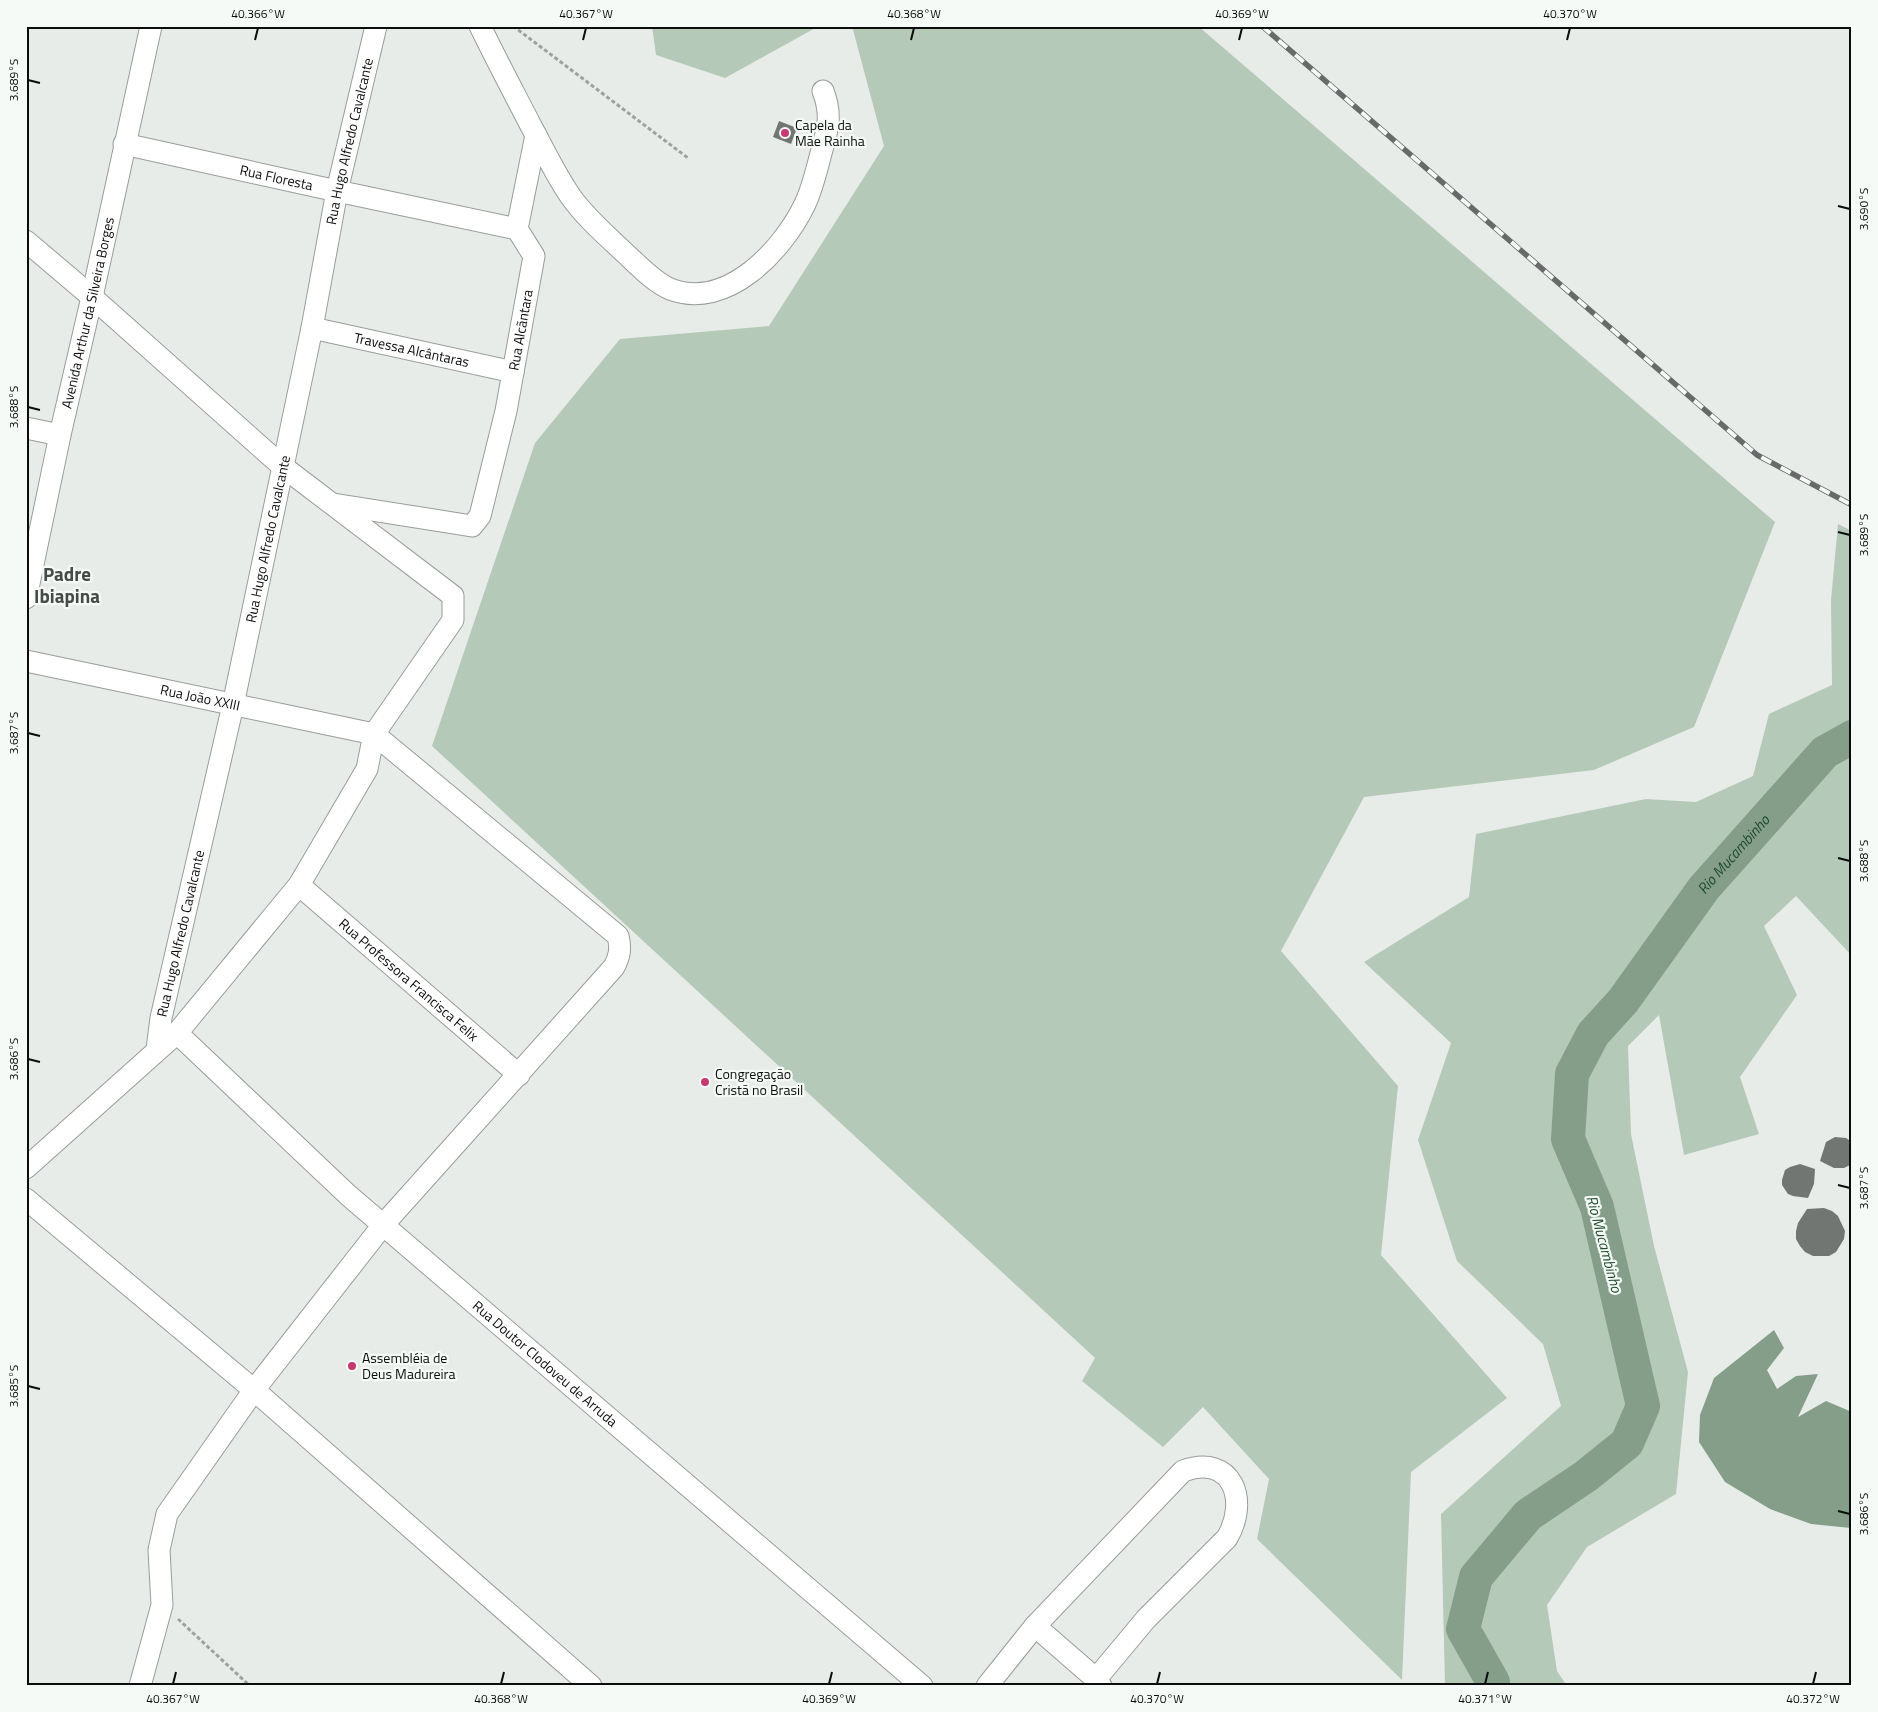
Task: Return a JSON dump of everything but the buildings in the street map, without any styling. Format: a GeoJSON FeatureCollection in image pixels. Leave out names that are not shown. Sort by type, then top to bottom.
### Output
{"type":"FeatureCollection","features":[{"type":"Feature","properties":{"kind":"street","name":"Avenida Arthur da Silveira Borges"},"geometry":{"type":"LineString","coordinates":[[26,598],[60,435],[151,26]]}},
{"type":"Feature","properties":{"kind":"street","name":"Rua Hugo Alfredo Cavalcante"},"geometry":{"type":"LineString","coordinates":[[157,1049],[161,1018],[233,705],[312,328],[337,192],[376,26]]}},
{"type":"Feature","properties":{"kind":"street"},"geometry":{"type":"LineString","coordinates":[[480,26],[536,135],[571,196],[589,219],[643,270],[669,289],[688,294],[710,292],[731,284],[751,272],[781,242],[795,223],[813,182],[829,125],[829,106],[823,91]]}},
{"type":"Feature","properties":{"kind":"street"},"geometry":{"type":"LineString","coordinates":[[517,228],[536,135]]}},
{"type":"Feature","properties":{"kind":"street","name":"Rua Floresta"},"geometry":{"type":"LineString","coordinates":[[124,144],[337,192],[517,228]]}},
{"type":"Feature","properties":{"kind":"street","name":"Rua Alcãntara"},"geometry":{"type":"LineString","coordinates":[[329,503],[472,526],[480,516],[506,411],[534,256],[517,228]]}},
{"type":"Feature","properties":{"kind":"street"},"geometry":{"type":"LineString","coordinates":[[26,241],[92,297],[282,466],[453,596],[453,620],[374,734],[367,769],[298,884],[177,1033],[26,1168]]}},
{"type":"Feature","properties":{"kind":"street","name":"Travessa Alcântaras"},"geometry":{"type":"LineString","coordinates":[[312,328],[513,372]]}},
{"type":"Feature","properties":{"kind":"street"},"geometry":{"type":"LineString","coordinates":[[26,428],[60,435]]}},
{"type":"Feature","properties":{"kind":"street","name":"Rua João XXIII"},"geometry":{"type":"LineString","coordinates":[[26,661],[374,734]]}},
{"type":"Feature","properties":{"kind":"street"},"geometry":{"type":"LineString","coordinates":[[140,1686],[162,1605],[159,1550],[167,1514],[254,1390],[384,1225],[519,1075],[614,967],[619,958],[621,947],[618,936],[374,734]]}},
{"type":"Feature","properties":{"kind":"street","name":"Rua Professora Francisca Felix"},"geometry":{"type":"LineString","coordinates":[[298,884],[519,1075]]}},
{"type":"Feature","properties":{"kind":"street","name":"Rua Doutor Clodoveu de Arruda"},"geometry":{"type":"LineString","coordinates":[[177,1033],[348,1195],[922,1686]]}},
{"type":"Feature","properties":{"kind":"street"},"geometry":{"type":"LineString","coordinates":[[26,1199],[254,1390],[591,1686]]}},
{"type":"Feature","properties":{"kind":"street"},"geometry":{"type":"LineString","coordinates":[[987,1686],[1035,1626],[1183,1471],[1193,1468],[1218,1469],[1228,1477],[1234,1488],[1238,1510],[1234,1526],[1227,1538],[1146,1619],[1099,1682],[1035,1626]]}},
{"type":"Feature","properties":{"kind":"path"},"geometry":{"type":"LineString","coordinates":[[513,26],[688,158]]}},
{"type":"Feature","properties":{"kind":"path"},"geometry":{"type":"LineString","coordinates":[[162,1605],[250,1686]]}},
{"type":"Feature","properties":{"kind":"shaded area"},"geometry":{"type":"Polygon","coordinates":[[[652,26],[819,26],[725,78],[656,55],[652,26]]]}},
{"type":"Feature","properties":{"kind":"shaded area"},"geometry":{"type":"Polygon","coordinates":[[[852,26],[1198,26],[1775,522],[1694,727],[1594,770],[1364,797],[1281,951],[1398,1086],[1381,1255],[1507,1398],[1411,1472],[1402,1680],[1257,1539],[1269,1479],[1203,1407],[1163,1447],[1082,1381],[1095,1358],[432,746],[535,443],[620,339],[769,326],[884,146],[852,26]]]}},
{"type":"Feature","properties":{"kind":"shaded area"},"geometry":{"type":"Polygon","coordinates":[[[1838,524],[1852,531],[1852,956],[1796,896],[1764,926],[1797,995],[1740,1077],[1759,1134],[1684,1155],[1659,1015],[1628,1046],[1631,1134],[1654,1246],[1688,1372],[1676,1494],[1587,1547],[1547,1605],[1557,1671],[1567,1686],[1445,1686],[1441,1514],[1561,1406],[1543,1344],[1457,1261],[1418,1140],[1451,1043],[1364,962],[1469,897],[1476,834],[1646,799],[1696,802],[1753,776],[1769,714],[1832,685],[1831,600],[1838,524]]]}},
{"type":"Feature","properties":{"kind":"shaded area"},"geometry":{"type":"Polygon","coordinates":[[[1774,1330],[1784,1348],[1767,1370],[1777,1389],[1796,1376],[1818,1374],[1798,1417],[1826,1401],[1852,1412],[1851,1528],[1811,1524],[1770,1509],[1725,1482],[1699,1442],[1700,1415],[1714,1378],[1774,1330]]]}},
{"type":"Feature","properties":{"kind":"waterway","name":"Rio Mucambinho"},"geometry":{"type":"LineString","coordinates":[[1493,1686],[1493,1682],[1463,1629],[1476,1577],[1528,1515],[1586,1476],[1627,1443],[1643,1406],[1597,1207],[1568,1139],[1572,1074],[1593,1034],[1623,1001],[1704,888],[1825,752],[1852,737]]}},
{"type":"Feature","properties":{"kind":"railway"},"geometry":{"type":"LineString","coordinates":[[1262,26],[1757,455],[1852,505]]}},
{"type":"Feature","properties":{"kind":"place","name":"Capela da Mãe Rainha"},"geometry":{"type":"Point","coordinates":[785,133]}},
{"type":"Feature","properties":{"kind":"place","name":"Congregação Cristã no Brasil"},"geometry":{"type":"Point","coordinates":[705,1082]}},
{"type":"Feature","properties":{"kind":"place","name":"Assembléia de Deus Madureira"},"geometry":{"type":"Point","coordinates":[352,1366]}},
{"type":"Feature","properties":{"kind":"district","name":"Padre Ibiapina"},"geometry":{"type":"Point","coordinates":[67,585]}}]}
